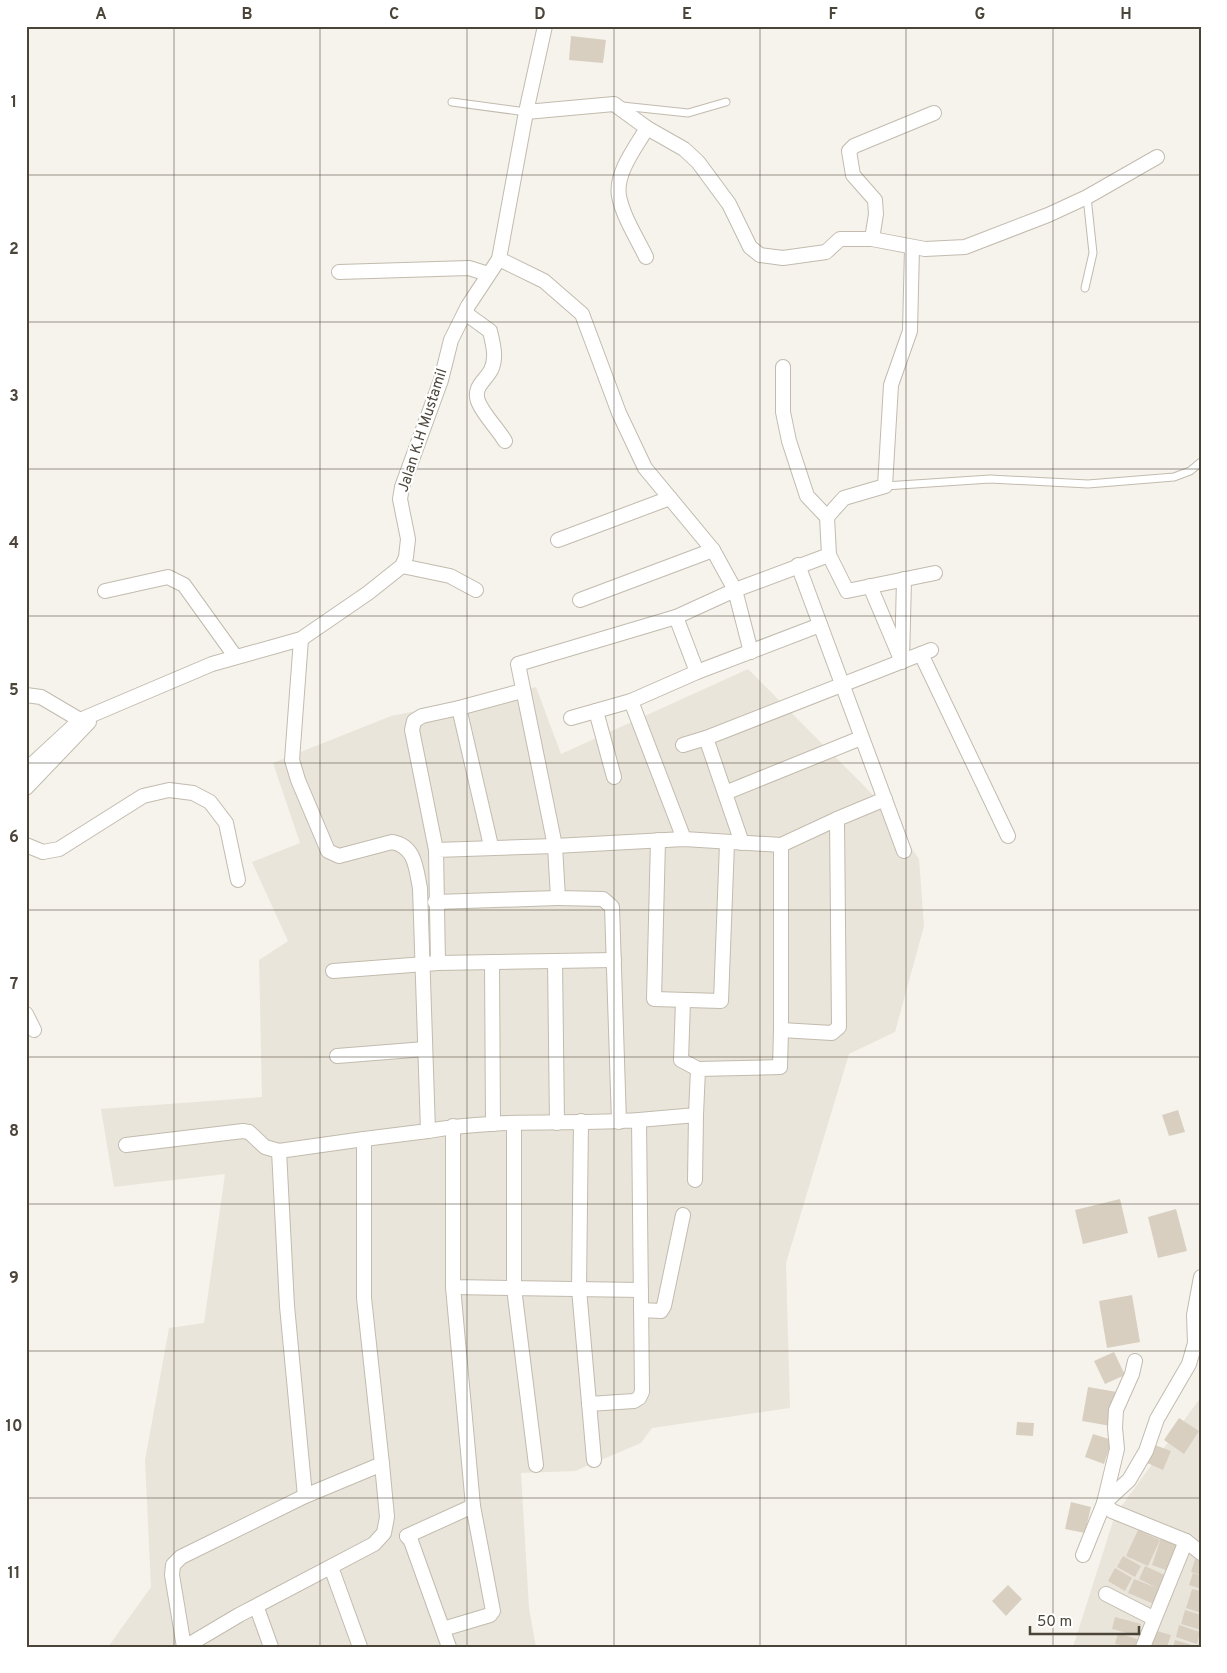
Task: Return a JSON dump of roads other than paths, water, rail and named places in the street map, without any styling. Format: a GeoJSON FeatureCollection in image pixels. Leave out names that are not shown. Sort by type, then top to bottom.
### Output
{"type":"FeatureCollection","features":[{"type":"Feature","properties":{"kind":"street","name":"Jalan K.H Mustamil"},"geometry":{"type":"LineString","coordinates":[[402,566],[408,550],[408,539],[400,499],[402,487],[440,380],[451,340],[488,274],[499,259],[526,112],[545,26]]}},
{"type":"Feature","properties":{"kind":"street"},"geometry":{"type":"LineString","coordinates":[[526,112],[614,104],[647,128],[684,149],[698,162],[729,204],[750,247],[760,255],[783,258],[826,252],[840,239],[872,239],[912,248],[965,248],[1048,215],[1087,197],[1157,157]]}},
{"type":"Feature","properties":{"kind":"street"},"geometry":{"type":"LineString","coordinates":[[872,239],[876,214],[875,200],[856,181],[849,151],[854,146],[934,113]]}},
{"type":"Feature","properties":{"kind":"street"},"geometry":{"type":"LineString","coordinates":[[646,257],[624,210],[619,194],[626,165],[647,128]]}},
{"type":"Feature","properties":{"kind":"street"},"geometry":{"type":"LineString","coordinates":[[912,248],[910,331],[891,386],[885,486],[844,498],[828,517],[829,555],[847,591],[935,573]]}},
{"type":"Feature","properties":{"kind":"street"},"geometry":{"type":"LineString","coordinates":[[499,259],[544,282],[582,314],[619,413],[645,468],[713,550],[735,590],[751,652]]}},
{"type":"Feature","properties":{"kind":"street"},"geometry":{"type":"LineString","coordinates":[[339,272],[469,268],[488,274]]}},
{"type":"Feature","properties":{"kind":"street"},"geometry":{"type":"LineString","coordinates":[[465,313],[490,331],[494,358],[491,371],[481,382],[476,393],[478,403],[505,441]]}},
{"type":"Feature","properties":{"kind":"street"},"geometry":{"type":"LineString","coordinates":[[782,367],[784,412],[789,442],[807,496],[828,517]]}},
{"type":"Feature","properties":{"kind":"street"},"geometry":{"type":"LineString","coordinates":[[558,540],[670,498]]}},
{"type":"Feature","properties":{"kind":"street"},"geometry":{"type":"LineString","coordinates":[[580,600],[713,550]]}},
{"type":"Feature","properties":{"kind":"street"},"geometry":{"type":"LineString","coordinates":[[558,898],[555,846],[518,664],[676,617],[735,590],[829,555]]}},
{"type":"Feature","properties":{"kind":"street"},"geometry":{"type":"LineString","coordinates":[[798,565],[904,851]]}},
{"type":"Feature","properties":{"kind":"street"},"geometry":{"type":"LineString","coordinates":[[26,770],[80,720],[179,676],[235,656],[281,646],[301,639],[368,593],[402,566],[450,576],[476,590]]}},
{"type":"Feature","properties":{"kind":"street"},"geometry":{"type":"LineString","coordinates":[[105,592],[168,578],[177,580],[184,585],[235,656]]}},
{"type":"Feature","properties":{"kind":"street"},"geometry":{"type":"LineString","coordinates":[[902,662],[904,579]]}},
{"type":"Feature","properties":{"kind":"street"},"geometry":{"type":"LineString","coordinates":[[870,586],[902,662]]}},
{"type":"Feature","properties":{"kind":"street"},"geometry":{"type":"LineString","coordinates":[[676,617],[697,672]]}},
{"type":"Feature","properties":{"kind":"street"},"geometry":{"type":"LineString","coordinates":[[571,718],[631,701],[697,672],[820,625]]}},
{"type":"Feature","properties":{"kind":"street"},"geometry":{"type":"LineString","coordinates":[[301,639],[292,735],[292,760],[298,780],[328,851],[339,856],[392,842],[405,847],[413,856],[420,888],[428,1131]]}},
{"type":"Feature","properties":{"kind":"street"},"geometry":{"type":"LineString","coordinates":[[683,745],[706,738],[926,652],[1008,836]]}},
{"type":"Feature","properties":{"kind":"street"},"geometry":{"type":"LineString","coordinates":[[438,963],[435,902],[436,850],[412,730],[414,722],[422,716],[522,691]]}},
{"type":"Feature","properties":{"kind":"street"},"geometry":{"type":"LineString","coordinates":[[26,695],[41,697],[80,720]]}},
{"type":"Feature","properties":{"kind":"street"},"geometry":{"type":"LineString","coordinates":[[631,701],[684,840]]}},
{"type":"Feature","properties":{"kind":"street"},"geometry":{"type":"LineString","coordinates":[[459,708],[492,846]]}},
{"type":"Feature","properties":{"kind":"street"},"geometry":{"type":"LineString","coordinates":[[26,788],[74,740],[99,710]]}},
{"type":"Feature","properties":{"kind":"street"},"geometry":{"type":"LineString","coordinates":[[596,711],[614,777]]}},
{"type":"Feature","properties":{"kind":"street"},"geometry":{"type":"LineString","coordinates":[[706,738],[742,843]]}},
{"type":"Feature","properties":{"kind":"street"},"geometry":{"type":"LineString","coordinates":[[725,793],[862,738]]}},
{"type":"Feature","properties":{"kind":"street"},"geometry":{"type":"LineString","coordinates":[[26,845],[43,852],[59,849],[143,796],[169,790],[193,793],[210,802],[226,823],[238,880]]}},
{"type":"Feature","properties":{"kind":"street"},"geometry":{"type":"LineString","coordinates":[[436,850],[658,840],[781,845],[884,800]]}},
{"type":"Feature","properties":{"kind":"street"},"geometry":{"type":"LineString","coordinates":[[781,1030],[832,1033],[839,1026],[837,819]]}},
{"type":"Feature","properties":{"kind":"street"},"geometry":{"type":"LineString","coordinates":[[658,840],[654,999],[683,1001],[721,1001],[727,843]]}},
{"type":"Feature","properties":{"kind":"street"},"geometry":{"type":"LineString","coordinates":[[683,1001],[681,1060],[698,1069],[780,1067],[781,845]]}},
{"type":"Feature","properties":{"kind":"street"},"geometry":{"type":"LineString","coordinates":[[435,902],[558,898],[603,898],[609,901],[612,907],[619,1122]]}},
{"type":"Feature","properties":{"kind":"street"},"geometry":{"type":"LineString","coordinates":[[333,971],[438,963],[614,960]]}},
{"type":"Feature","properties":{"kind":"street"},"geometry":{"type":"LineString","coordinates":[[492,962],[493,1124]]}},
{"type":"Feature","properties":{"kind":"street"},"geometry":{"type":"LineString","coordinates":[[555,962],[557,1123]]}},
{"type":"Feature","properties":{"kind":"street"},"geometry":{"type":"LineString","coordinates":[[26,1014],[34,1030]]}},
{"type":"Feature","properties":{"kind":"street"},"geometry":{"type":"LineString","coordinates":[[337,1056],[425,1049]]}},
{"type":"Feature","properties":{"kind":"street"},"geometry":{"type":"LineString","coordinates":[[695,1180],[698,1069]]}},
{"type":"Feature","properties":{"kind":"street"},"geometry":{"type":"LineString","coordinates":[[126,1146],[243,1131],[249,1132],[265,1147],[279,1151],[453,1126],[581,1121],[619,1122],[696,1115]]}},
{"type":"Feature","properties":{"kind":"street"},"geometry":{"type":"LineString","coordinates":[[589,1404],[634,1401],[639,1398],[642,1392],[639,1120]]}},
{"type":"Feature","properties":{"kind":"street"},"geometry":{"type":"LineString","coordinates":[[581,1121],[579,1289],[594,1460]]}},
{"type":"Feature","properties":{"kind":"street"},"geometry":{"type":"LineString","coordinates":[[514,1123],[514,1288],[536,1465]]}},
{"type":"Feature","properties":{"kind":"street"},"geometry":{"type":"LineString","coordinates":[[442,1629],[490,1615],[493,1612],[473,1506],[453,1288],[453,1126]]}},
{"type":"Feature","properties":{"kind":"street"},"geometry":{"type":"LineString","coordinates":[[364,1139],[364,1298],[382,1464],[387,1517],[384,1533],[374,1544],[257,1608],[239,1615],[184,1647],[172,1575],[173,1565],[181,1557],[305,1496],[382,1464]]}},
{"type":"Feature","properties":{"kind":"street"},"geometry":{"type":"LineString","coordinates":[[279,1151],[287,1306],[305,1496]]}},
{"type":"Feature","properties":{"kind":"street"},"geometry":{"type":"LineString","coordinates":[[641,1310],[660,1311],[664,1306],[682,1215]]}},
{"type":"Feature","properties":{"kind":"street"},"geometry":{"type":"LineString","coordinates":[[1104,1503],[1129,1480],[1146,1451],[1157,1420],[1189,1364],[1194,1343],[1194,1315],[1201,1277]]}},
{"type":"Feature","properties":{"kind":"street"},"geometry":{"type":"LineString","coordinates":[[453,1288],[641,1290]]}},
{"type":"Feature","properties":{"kind":"street"},"geometry":{"type":"LineString","coordinates":[[1083,1555],[1104,1503],[1117,1450],[1116,1410],[1135,1361]]}},
{"type":"Feature","properties":{"kind":"street"},"geometry":{"type":"LineString","coordinates":[[1104,1503],[1112,1511],[1186,1541],[1201,1553]]}},
{"type":"Feature","properties":{"kind":"street"},"geometry":{"type":"LineString","coordinates":[[384,1533],[407,1536],[473,1506]]}},
{"type":"Feature","properties":{"kind":"street"},"geometry":{"type":"LineString","coordinates":[[407,1536],[412,1541],[449,1647]]}},
{"type":"Feature","properties":{"kind":"street"},"geometry":{"type":"LineString","coordinates":[[1143,1647],[1153,1618],[1186,1541]]}},
{"type":"Feature","properties":{"kind":"street"},"geometry":{"type":"LineString","coordinates":[[331,1567],[360,1647]]}},
{"type":"Feature","properties":{"kind":"street"},"geometry":{"type":"LineString","coordinates":[[1106,1594],[1153,1618]]}},
{"type":"Feature","properties":{"kind":"street"},"geometry":{"type":"LineString","coordinates":[[257,1608],[271,1647]]}},
{"type":"Feature","properties":{"kind":"lane"},"geometry":{"type":"LineString","coordinates":[[452,102],[526,112]]}},
{"type":"Feature","properties":{"kind":"lane"},"geometry":{"type":"LineString","coordinates":[[614,104],[688,113],[726,102]]}},
{"type":"Feature","properties":{"kind":"lane"},"geometry":{"type":"LineString","coordinates":[[1085,288],[1093,253],[1087,197]]}},
{"type":"Feature","properties":{"kind":"lane"},"geometry":{"type":"LineString","coordinates":[[885,486],[990,479],[1088,484],[1174,477],[1190,471],[1201,462]]}}]}
